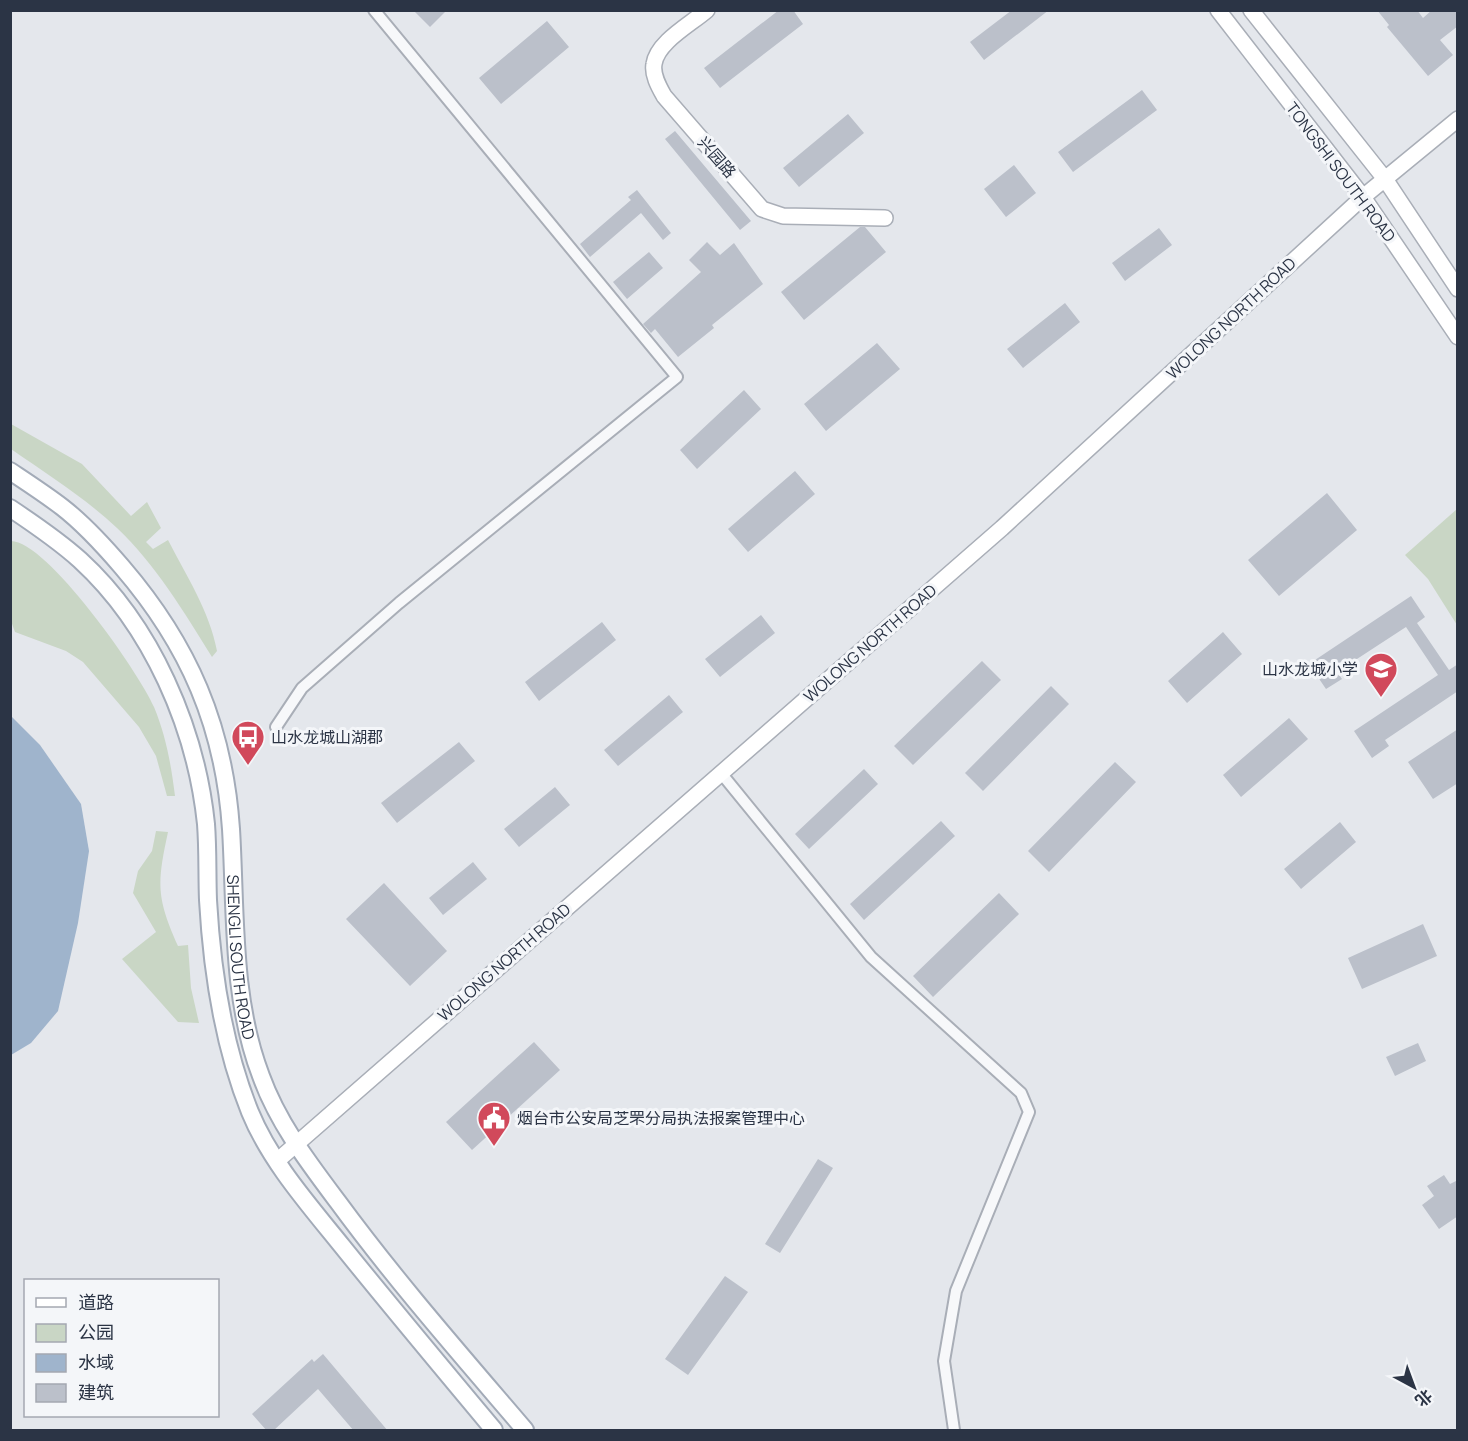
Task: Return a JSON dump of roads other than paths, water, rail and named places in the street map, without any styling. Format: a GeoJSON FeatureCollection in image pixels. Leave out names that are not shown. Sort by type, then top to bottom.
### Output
{"type":"FeatureCollection","features":[{"type":"Feature","properties":{"kind":"main road","name":"SHENGLI SOUTH ROAD"},"geometry":{"type":"LineString","coordinates":[[10,471],[63,507],[101,543],[158,612],[176,638],[194,677],[216,736],[227,787],[233,918],[248,1033],[260,1076],[296,1145],[376,1254],[525,1431]]}},
{"type":"Feature","properties":{"kind":"main road","name":"SHENGLI SOUTH ROAD"},"geometry":{"type":"LineString","coordinates":[[10,508],[81,561],[108,592],[135,626],[158,666],[181,717],[205,820],[213,962],[228,1046],[251,1114],[277,1161],[315,1213],[494,1431]]}},
{"type":"Feature","properties":{"kind":"street"},"geometry":{"type":"LineString","coordinates":[[276,727],[302,688],[399,603],[677,376],[374,10]]}},
{"type":"Feature","properties":{"kind":"street","name":"兴园路"},"geometry":{"type":"LineString","coordinates":[[707,10],[662,48],[654,64],[655,78],[664,96],[762,209],[783,216],[885,218]]}},
{"type":"Feature","properties":{"kind":"street","name":"TONGSHI SOUTH ROAD"},"geometry":{"type":"LineString","coordinates":[[1218,10],[1363,197],[1458,337]]}},
{"type":"Feature","properties":{"kind":"street","name":"TONGSHI SOUTH ROAD"},"geometry":{"type":"LineString","coordinates":[[1251,10],[1385,179],[1458,289]]}},
{"type":"Feature","properties":{"kind":"street","name":"WOLONG NORTH ROAD"},"geometry":{"type":"LineString","coordinates":[[277,1161],[1002,528],[1363,197],[1458,119]]}},
{"type":"Feature","properties":{"kind":"street"},"geometry":{"type":"LineString","coordinates":[[721,773],[872,957],[1021,1094],[1029,1112],[956,1291],[944,1361],[954,1431]]}},
{"type":"Feature","properties":{"kind":"water"},"geometry":{"type":"Polygon","coordinates":[[[10,715],[40,745],[81,804],[89,851],[78,923],[58,1011],[31,1043],[11,1055],[10,715]]]}},
{"type":"Feature","properties":{"kind":"place","name":"山水龙城小学"},"geometry":{"type":"Point","coordinates":[1381,698]}},
{"type":"Feature","properties":{"kind":"place","name":"山水龙城山湖郡"},"geometry":{"type":"Point","coordinates":[248,766]}},
{"type":"Feature","properties":{"kind":"place","name":"烟台市公安局芝罘分局执法报案管理中心"},"geometry":{"type":"Point","coordinates":[494,1147]}}]}
